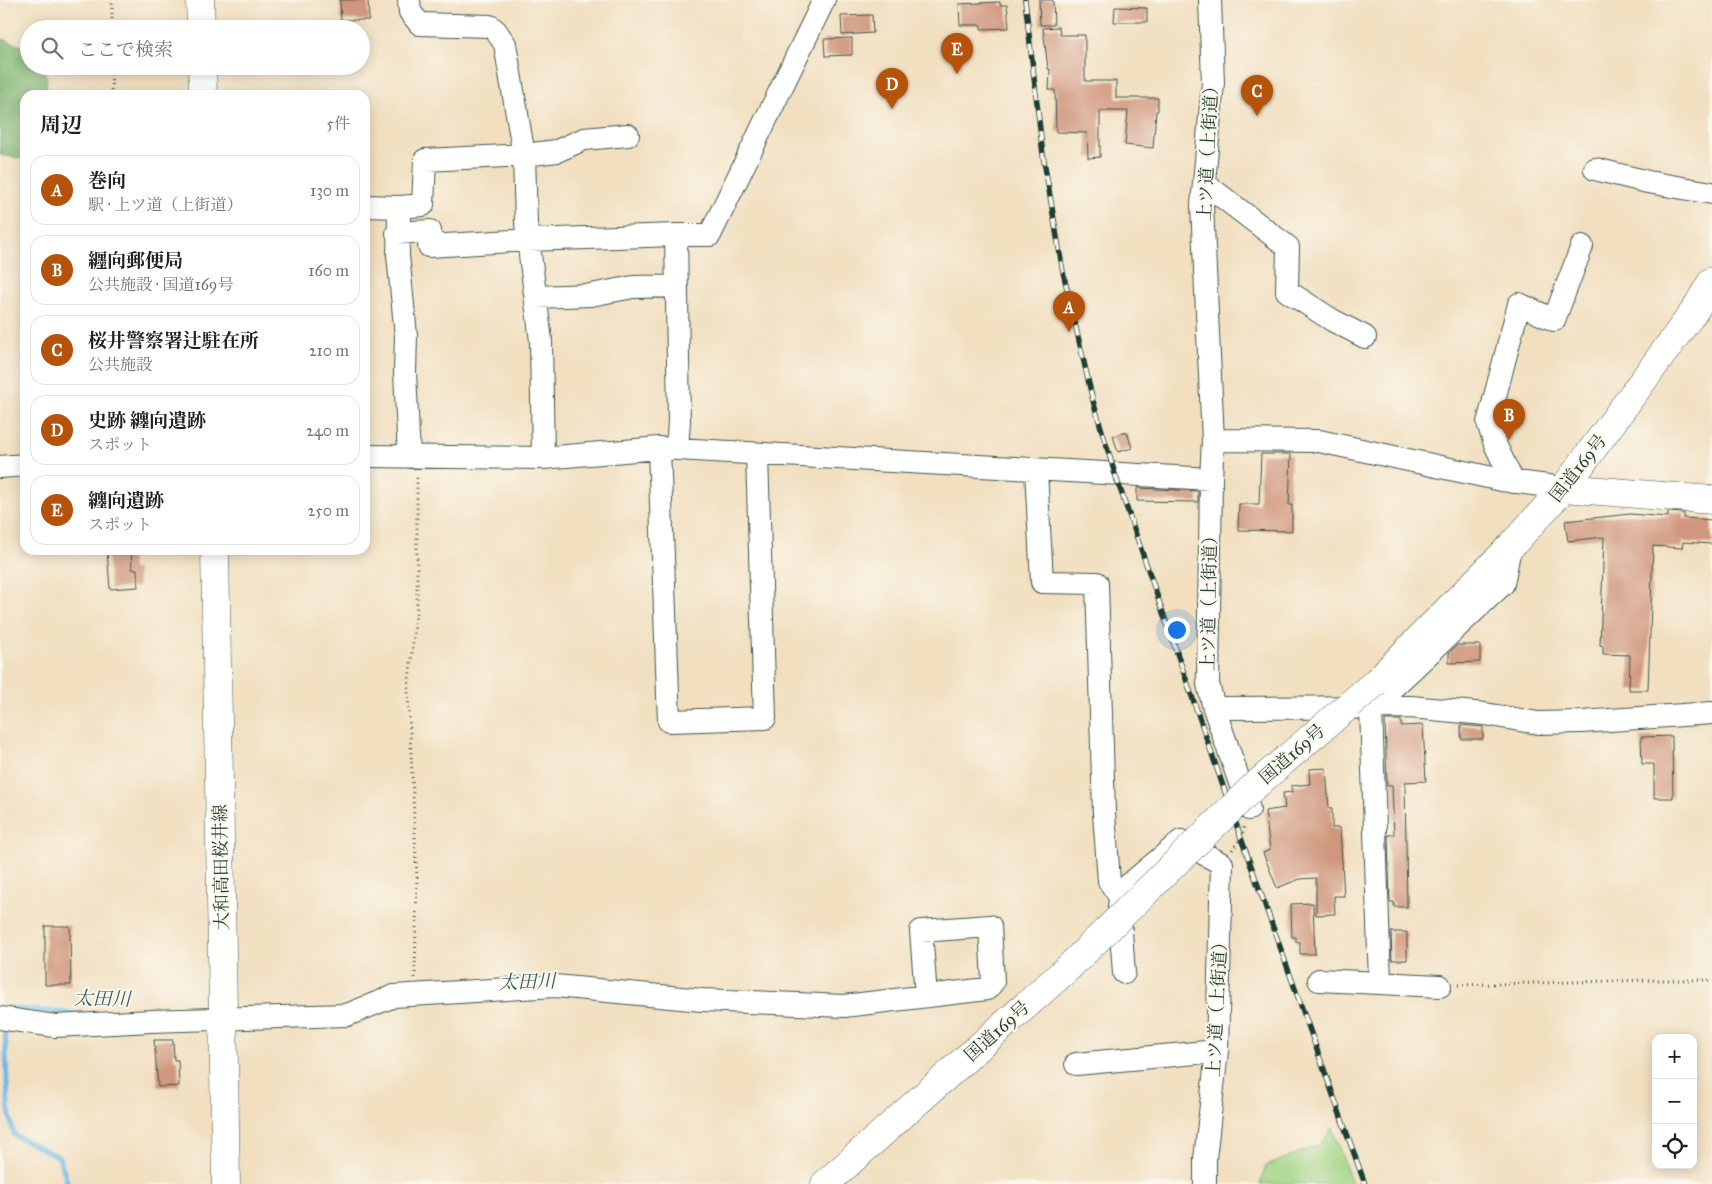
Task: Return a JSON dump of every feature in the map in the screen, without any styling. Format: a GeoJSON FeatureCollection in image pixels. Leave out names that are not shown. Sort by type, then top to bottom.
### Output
{"type":"FeatureCollection","features":[{"type":"Feature","properties":{"kind":"main road"},"geometry":{"type":"LineString","coordinates":[[200,0],[201,20]]}},
{"type":"Feature","properties":{"kind":"main road"},"geometry":{"type":"LineString","coordinates":[[202,75],[203,90]]}},
{"type":"Feature","properties":{"kind":"main road","name":"国道169号"},"geometry":{"type":"LineString","coordinates":[[825,1184],[1068,968],[1250,790],[1373,695],[1564,488],[1704,311],[1712,281]]}},
{"type":"Feature","properties":{"kind":"main road"},"geometry":{"type":"LineString","coordinates":[[1564,488],[1712,500]]}},
{"type":"Feature","properties":{"kind":"main road","name":"大和高田桜井線"},"geometry":{"type":"LineString","coordinates":[[215,555],[226,1184]]}},
{"type":"Feature","properties":{"kind":"street"},"geometry":{"type":"LineString","coordinates":[[409,0],[410,12],[420,24],[490,26],[496,30],[505,44],[524,155],[528,240],[541,341],[543,458]]}},
{"type":"Feature","properties":{"kind":"street"},"geometry":{"type":"LineString","coordinates":[[397,232],[430,231],[429,246],[528,240],[710,235],[824,0]]}},
{"type":"Feature","properties":{"kind":"street","name":"上ツ道（上街道）"},"geometry":{"type":"LineString","coordinates":[[1210,0],[1213,83],[1202,205],[1213,440],[1208,684],[1214,708],[1250,809]]}},
{"type":"Feature","properties":{"kind":"street"},"geometry":{"type":"LineString","coordinates":[[370,206],[400,207],[423,205],[424,160],[524,155],[557,151],[584,138],[628,135]]}},
{"type":"Feature","properties":{"kind":"street"},"geometry":{"type":"LineString","coordinates":[[1595,169],[1648,182],[1712,193]]}},
{"type":"Feature","properties":{"kind":"street"},"geometry":{"type":"LineString","coordinates":[[1204,183],[1288,246],[1287,291],[1332,320],[1364,337]]}},
{"type":"Feature","properties":{"kind":"street"},"geometry":{"type":"LineString","coordinates":[[400,207],[397,232],[406,336],[405,372],[413,457]]}},
{"type":"Feature","properties":{"kind":"street"},"geometry":{"type":"LineString","coordinates":[[676,235],[679,421],[668,448],[669,721],[765,718],[757,454]]}},
{"type":"Feature","properties":{"kind":"street"},"geometry":{"type":"LineString","coordinates":[[1513,482],[1495,444],[1488,423],[1519,304],[1554,320],[1582,246]]}},
{"type":"Feature","properties":{"kind":"street"},"geometry":{"type":"LineString","coordinates":[[536,297],[591,295],[633,288],[677,286]]}},
{"type":"Feature","properties":{"kind":"street"},"geometry":{"type":"LineString","coordinates":[[1213,440],[1319,441],[1513,482],[1564,488]]}},
{"type":"Feature","properties":{"kind":"street"},"geometry":{"type":"LineString","coordinates":[[370,456],[543,458],[668,448],[1211,479]]}},
{"type":"Feature","properties":{"kind":"street"},"geometry":{"type":"LineString","coordinates":[[0,468],[20,466]]}},
{"type":"Feature","properties":{"kind":"street"},"geometry":{"type":"LineString","coordinates":[[1036,470],[1042,582],[1097,583],[1104,814],[1109,881],[1118,894],[1124,973]]}},
{"type":"Feature","properties":{"kind":"street"},"geometry":{"type":"LineString","coordinates":[[1214,708],[1373,695],[1411,707],[1485,714],[1538,723],[1712,713]]}},
{"type":"Feature","properties":{"kind":"street"},"geometry":{"type":"LineString","coordinates":[[1373,695],[1380,983]]}},
{"type":"Feature","properties":{"kind":"street"},"geometry":{"type":"LineString","coordinates":[[1118,894],[1181,841],[1222,864]]}},
{"type":"Feature","properties":{"kind":"street","name":"上ツ道（上街道）"},"geometry":{"type":"LineString","coordinates":[[1206,1184],[1205,1159],[1217,1051],[1222,864]]}},
{"type":"Feature","properties":{"kind":"street"},"geometry":{"type":"LineString","coordinates":[[1319,980],[1440,986]]}},
{"type":"Feature","properties":{"kind":"street"},"geometry":{"type":"LineString","coordinates":[[0,1018],[55,1026],[347,1015],[394,996],[555,986],[702,1000],[844,1006],[926,996]]}},
{"type":"Feature","properties":{"kind":"street"},"geometry":{"type":"LineString","coordinates":[[1076,1064],[1217,1051]]}},
{"type":"Feature","properties":{"kind":"path"},"geometry":{"type":"LineString","coordinates":[[112,0],[112,20]]}},
{"type":"Feature","properties":{"kind":"path"},"geometry":{"type":"LineString","coordinates":[[111,90],[112,75]]}},
{"type":"Feature","properties":{"kind":"path"},"geometry":{"type":"LineString","coordinates":[[413,457],[417,605],[408,690],[417,878],[414,995]]}},
{"type":"Feature","properties":{"kind":"path"},"geometry":{"type":"LineString","coordinates":[[1222,864],[1241,838],[1250,809]]}},
{"type":"Feature","properties":{"kind":"path"},"geometry":{"type":"LineString","coordinates":[[1440,986],[1712,980]]}},
{"type":"Feature","properties":{"kind":"green space"},"geometry":{"type":"Polygon","coordinates":[[[0,38],[20,46],[20,75],[46,75],[47,78],[46,90],[20,90],[20,158],[0,155],[0,38]]]}},
{"type":"Feature","properties":{"kind":"green space"},"geometry":{"type":"Polygon","coordinates":[[[1332,1128],[1352,1184],[1260,1184],[1266,1166],[1321,1144],[1332,1128]]]}},
{"type":"Feature","properties":{"kind":"building"},"geometry":{"type":"Polygon","coordinates":[[[340,0],[368,0],[369,20],[341,20],[340,0]]]}},
{"type":"Feature","properties":{"kind":"building"},"geometry":{"type":"Polygon","coordinates":[[[1039,0],[1053,0],[1054,25],[1040,25],[1039,0]]]}},
{"type":"Feature","properties":{"kind":"building"},"geometry":{"type":"Polygon","coordinates":[[[1000,2],[1000,5],[1007,5],[1009,28],[981,29],[981,25],[960,25],[959,4],[1000,2]]]}},
{"type":"Feature","properties":{"kind":"building"},"geometry":{"type":"Polygon","coordinates":[[[1115,7],[1147,8],[1147,22],[1114,22],[1115,7]]]}},
{"type":"Feature","properties":{"kind":"building"},"geometry":{"type":"Polygon","coordinates":[[[872,15],[873,33],[842,35],[841,16],[872,15]]]}},
{"type":"Feature","properties":{"kind":"building"},"geometry":{"type":"Polygon","coordinates":[[[1059,27],[1060,35],[1085,35],[1085,81],[1116,81],[1116,98],[1158,98],[1153,148],[1125,145],[1128,111],[1100,111],[1100,157],[1088,158],[1087,133],[1056,132],[1055,90],[1049,90],[1050,69],[1048,69],[1043,28],[1059,27]]]}},
{"type":"Feature","properties":{"kind":"building"},"geometry":{"type":"Polygon","coordinates":[[[852,38],[852,55],[825,56],[824,39],[852,38]]]}},
{"type":"Feature","properties":{"kind":"building"},"geometry":{"type":"Polygon","coordinates":[[[1127,432],[1132,448],[1118,452],[1113,436],[1127,432]]]}},
{"type":"Feature","properties":{"kind":"building"},"geometry":{"type":"Polygon","coordinates":[[[1261,454],[1291,454],[1289,505],[1292,505],[1292,531],[1238,530],[1239,504],[1259,504],[1261,454]]]}},
{"type":"Feature","properties":{"kind":"building"},"geometry":{"type":"Polygon","coordinates":[[[1137,488],[1198,491],[1198,502],[1137,501],[1137,488]]]}},
{"type":"Feature","properties":{"kind":"building"},"geometry":{"type":"Polygon","coordinates":[[[1668,512],[1684,513],[1684,518],[1712,520],[1712,544],[1683,542],[1682,548],[1653,546],[1648,690],[1629,690],[1630,655],[1603,654],[1603,646],[1600,645],[1604,537],[1568,541],[1565,521],[1630,514],[1668,517],[1668,512]]]}},
{"type":"Feature","properties":{"kind":"building"},"geometry":{"type":"Polygon","coordinates":[[[107,555],[131,555],[132,569],[137,569],[138,587],[110,589],[107,555]]]}},
{"type":"Feature","properties":{"kind":"building"},"geometry":{"type":"Polygon","coordinates":[[[1457,645],[1480,645],[1480,662],[1449,663],[1449,653],[1457,645]]]}},
{"type":"Feature","properties":{"kind":"building"},"geometry":{"type":"Polygon","coordinates":[[[1385,720],[1401,720],[1401,726],[1423,725],[1426,781],[1405,782],[1407,907],[1394,907],[1394,902],[1390,902],[1388,835],[1394,834],[1392,786],[1387,786],[1385,720]]]}},
{"type":"Feature","properties":{"kind":"building"},"geometry":{"type":"Polygon","coordinates":[[[1461,725],[1483,727],[1483,739],[1461,739],[1461,725]]]}},
{"type":"Feature","properties":{"kind":"building"},"geometry":{"type":"Polygon","coordinates":[[[1672,736],[1673,798],[1654,798],[1654,764],[1642,764],[1641,737],[1672,736]]]}},
{"type":"Feature","properties":{"kind":"building"},"geometry":{"type":"Polygon","coordinates":[[[1326,768],[1329,808],[1332,808],[1332,828],[1340,828],[1344,896],[1334,896],[1335,914],[1316,915],[1316,878],[1300,879],[1277,888],[1263,853],[1270,850],[1265,811],[1285,808],[1283,793],[1292,792],[1291,786],[1310,784],[1309,769],[1326,768]]]}},
{"type":"Feature","properties":{"kind":"building"},"geometry":{"type":"Polygon","coordinates":[[[1313,903],[1315,954],[1300,954],[1300,942],[1296,942],[1296,937],[1292,937],[1291,904],[1313,903]]]}},
{"type":"Feature","properties":{"kind":"building"},"geometry":{"type":"Polygon","coordinates":[[[45,926],[70,926],[71,985],[45,985],[45,926]]]}},
{"type":"Feature","properties":{"kind":"building"},"geometry":{"type":"Polygon","coordinates":[[[1391,932],[1407,932],[1407,960],[1392,960],[1391,932]]]}},
{"type":"Feature","properties":{"kind":"building"},"geometry":{"type":"Polygon","coordinates":[[[154,1040],[173,1040],[174,1060],[178,1060],[179,1086],[158,1087],[154,1040]]]}},
{"type":"Feature","properties":{"kind":"waterway","name":"太田川"},"geometry":{"type":"LineString","coordinates":[[8,1008],[84,1014]]}},
{"type":"Feature","properties":{"kind":"waterway"},"geometry":{"type":"LineString","coordinates":[[5,1024],[8,1107],[14,1135],[59,1157],[68,1184]]}},
{"type":"Feature","properties":{"kind":"railway"},"geometry":{"type":"LineString","coordinates":[[1025,0],[1043,155],[1063,272],[1093,401],[1115,474],[1241,838],[1365,1184]]}},
{"type":"Feature","properties":{"kind":"place","name":"纏向遺跡"},"geometry":{"type":"Point","coordinates":[957,74]}},
{"type":"Feature","properties":{"kind":"place","name":"史跡 纏向遺跡"},"geometry":{"type":"Point","coordinates":[892,109]}},
{"type":"Feature","properties":{"kind":"place","name":"桜井警察署辻駐在所"},"geometry":{"type":"Point","coordinates":[1257,116]}},
{"type":"Feature","properties":{"kind":"place","name":"巻向"},"geometry":{"type":"Point","coordinates":[1069,332]}},
{"type":"Feature","properties":{"kind":"place","name":"纒向郵便局"},"geometry":{"type":"Point","coordinates":[1509,440]}}]}
